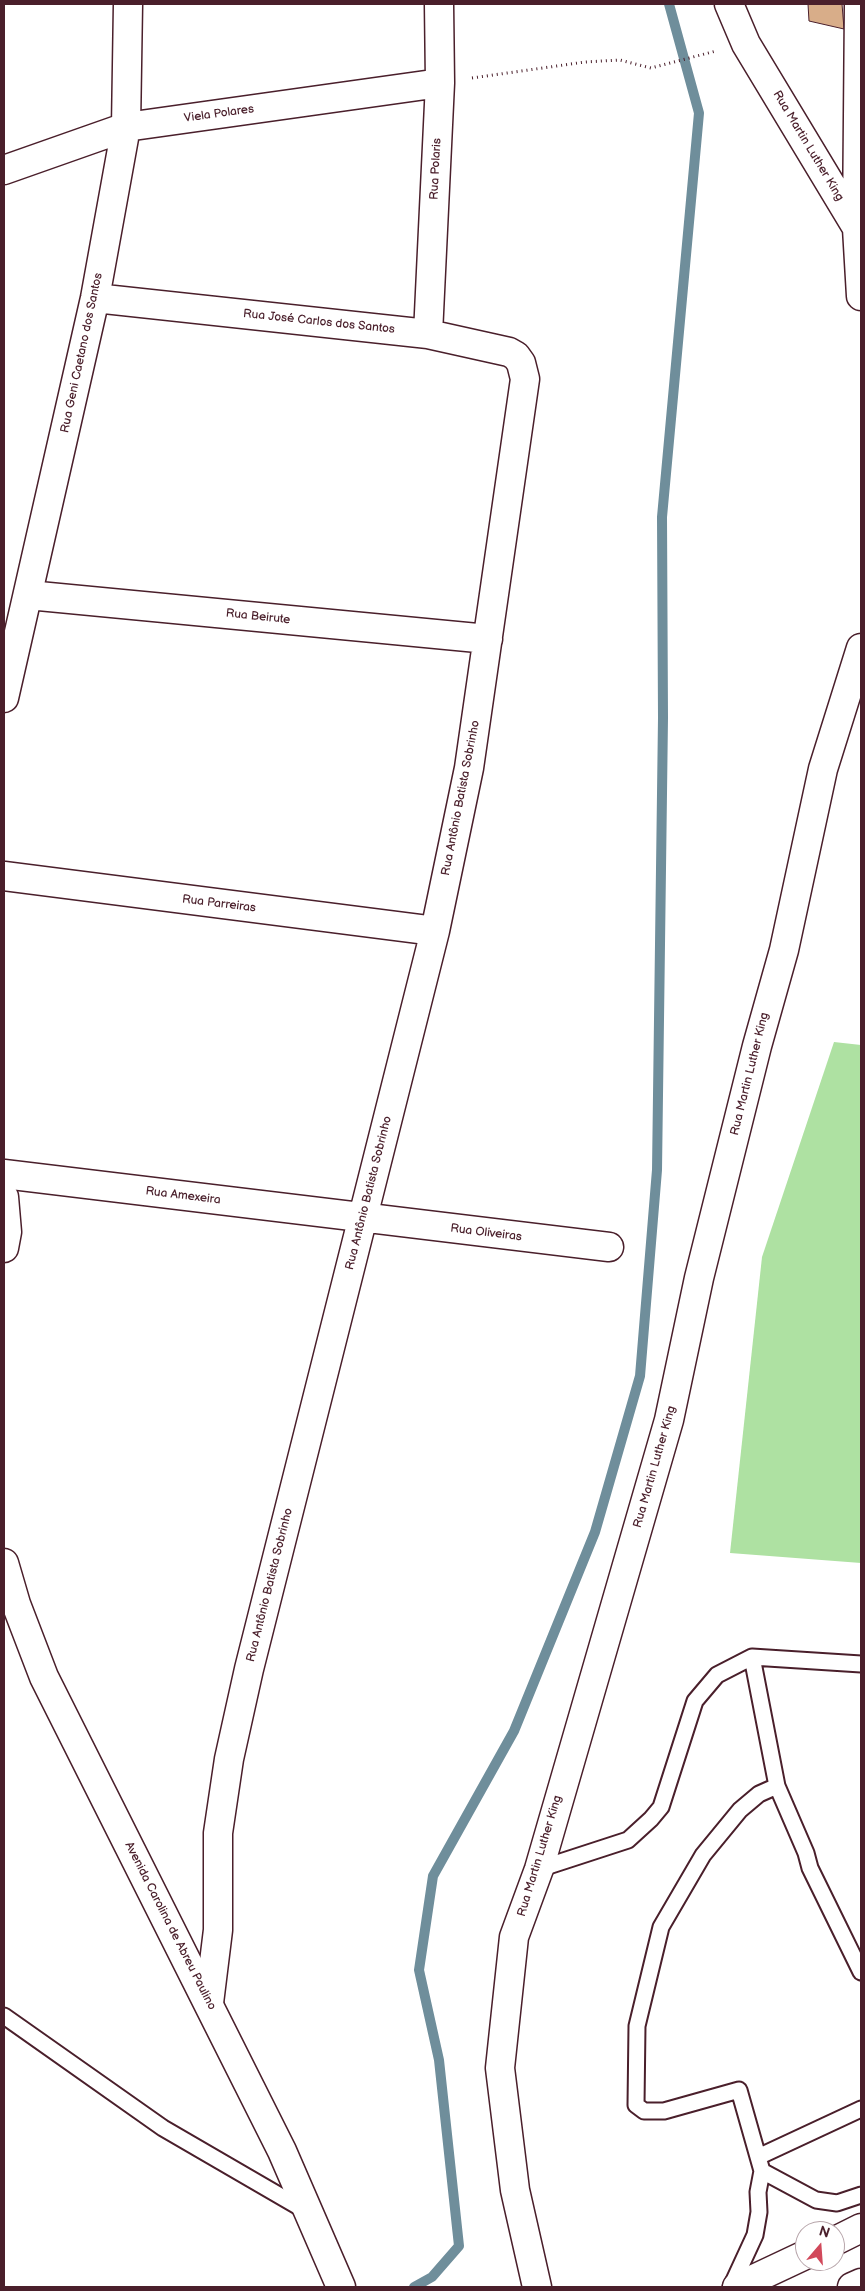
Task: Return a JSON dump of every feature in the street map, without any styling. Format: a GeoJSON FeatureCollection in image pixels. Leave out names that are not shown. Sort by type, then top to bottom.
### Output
{"type":"FeatureCollection","features":[{"type":"Feature","properties":{"kind":"street","name":"Rua Geni Caetano dos Santos"},"geometry":{"type":"LineString","coordinates":[[4,698],[95,298],[126,127],[128,4]]}},
{"type":"Feature","properties":{"kind":"street","name":"Rua Polaris"},"geometry":{"type":"LineString","coordinates":[[428,334],[440,83],[439,4]]}},
{"type":"Feature","properties":{"kind":"street","name":"Rua Martin Luther King"},"geometry":{"type":"LineString","coordinates":[[729,4],[746,44],[859,228],[861,296]]}},
{"type":"Feature","properties":{"kind":"street"},"geometry":{"type":"LineString","coordinates":[[859,4],[859,228]]}},
{"type":"Feature","properties":{"kind":"street","name":"Viela Polares"},"geometry":{"type":"LineString","coordinates":[[4,170],[126,127],[440,83]]}},
{"type":"Feature","properties":{"kind":"street","name":"Rua José Carlos dos Santos"},"geometry":{"type":"LineString","coordinates":[[95,298],[428,334],[509,352],[516,356],[521,363],[525,379]]}},
{"type":"Feature","properties":{"kind":"street","name":"Rua Antônio Batista Sobrinho"},"geometry":{"type":"LineString","coordinates":[[209,2003],[218,1930],[218,1832],[229,1759],[249,1669],[435,931],[469,768],[525,379]]}},
{"type":"Feature","properties":{"kind":"street","name":"Rua Beirute"},"geometry":{"type":"LineString","coordinates":[[28,595],[488,639]]}},
{"type":"Feature","properties":{"kind":"street","name":"Rua Martin Luther King"},"geometry":{"type":"LineString","coordinates":[[537,2287],[515,2190],[500,2068],[514,1937],[538,1869],[669,1420],[699,1278],[757,1046],[784,950],[824,769],[861,648]]}},
{"type":"Feature","properties":{"kind":"street","name":"Rua Parreiras"},"geometry":{"type":"LineString","coordinates":[[4,876],[435,931]]}},
{"type":"Feature","properties":{"kind":"street","name":"Rua Amexeira"},"geometry":{"type":"LineString","coordinates":[[4,1174],[363,1219]]}},
{"type":"Feature","properties":{"kind":"street"},"geometry":{"type":"LineString","coordinates":[[4,1196],[6,1232],[4,1248]]}},
{"type":"Feature","properties":{"kind":"street","name":"Rua Oliveiras"},"geometry":{"type":"LineString","coordinates":[[363,1219],[609,1247]]}},
{"type":"Feature","properties":{"kind":"street","name":"Avenida Carolina de Abreu Paulino"},"geometry":{"type":"LineString","coordinates":[[4,1563],[16,1604],[44,1677],[282,2151],[341,2287]]}},
{"type":"Feature","properties":{"kind":"street"},"geometry":{"type":"LineString","coordinates":[[845,2236],[861,2228]]}},
{"type":"Feature","properties":{"kind":"street"},"geometry":{"type":"LineString","coordinates":[[737,2287],[795,2260]]}},
{"type":"Feature","properties":{"kind":"street"},"geometry":{"type":"LineString","coordinates":[[852,2287],[861,2283]]}},
{"type":"Feature","properties":{"kind":"lane"},"geometry":{"type":"LineString","coordinates":[[538,1869],[628,1840],[651,1819],[661,1806],[695,1701],[717,1675],[752,1657],[861,1664]]}},
{"type":"Feature","properties":{"kind":"lane"},"geometry":{"type":"LineString","coordinates":[[752,1657],[777,1786],[806,1853],[810,1868],[861,1972]]}},
{"type":"Feature","properties":{"kind":"lane"},"geometry":{"type":"LineString","coordinates":[[731,2287],[755,2235],[759,2212],[760,2164],[739,2090],[664,2111],[644,2111],[636,2105],[636,2026],[661,1927],[703,1855],[740,1810],[759,1794],[777,1786]]}},
{"type":"Feature","properties":{"kind":"lane"},"geometry":{"type":"LineString","coordinates":[[4,2016],[163,2128],[307,2211]]}},
{"type":"Feature","properties":{"kind":"lane"},"geometry":{"type":"LineString","coordinates":[[760,2164],[861,2110]]}},
{"type":"Feature","properties":{"kind":"lane"},"geometry":{"type":"LineString","coordinates":[[760,2164],[816,2200],[837,2203],[861,2195]]}},
{"type":"Feature","properties":{"kind":"path"},"geometry":{"type":"LineString","coordinates":[[440,83],[585,62],[620,60],[651,68],[683,59]]}},
{"type":"Feature","properties":{"kind":"green space"},"geometry":{"type":"Polygon","coordinates":[[[834,1042],[861,1045],[861,1563],[730,1553],[762,1257],[834,1042]]]}},
{"type":"Feature","properties":{"kind":"building"},"geometry":{"type":"Polygon","coordinates":[[[808,4],[842,4],[844,29],[809,21],[808,4]]]}},
{"type":"Feature","properties":{"kind":"waterway"},"geometry":{"type":"LineString","coordinates":[[414,2287],[432,2277],[459,2246],[439,2060],[419,1970],[433,1876],[514,1731],[595,1532],[640,1376],[657,1170],[663,718],[662,517],[699,113],[669,4]]}}]}
